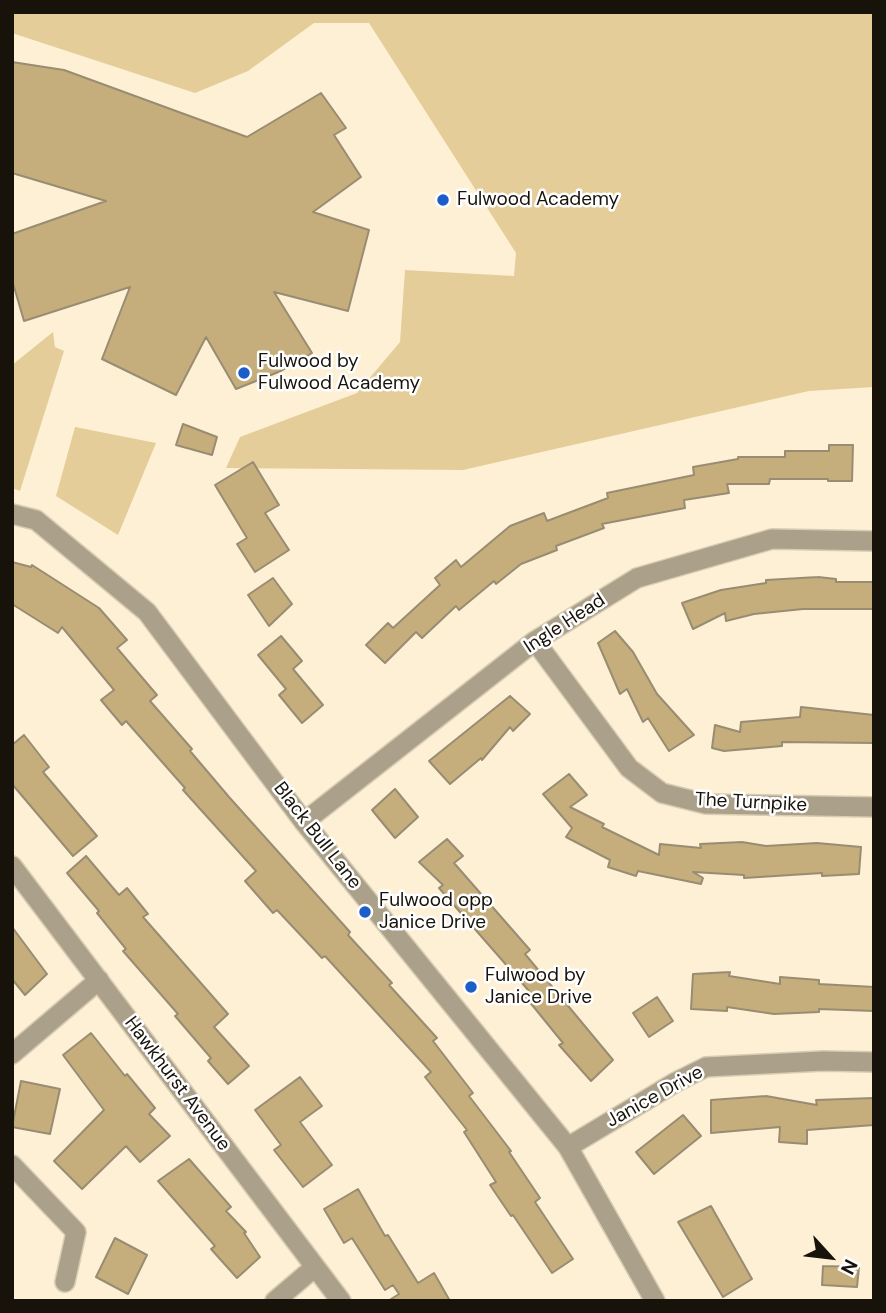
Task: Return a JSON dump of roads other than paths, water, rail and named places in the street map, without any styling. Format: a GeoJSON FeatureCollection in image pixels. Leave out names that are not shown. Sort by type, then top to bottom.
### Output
{"type":"FeatureCollection","features":[{"type":"Feature","properties":{"kind":"street","name":"Black Bull Lane"},"geometry":{"type":"LineString","coordinates":[[12,514],[36,520],[147,612],[304,822],[568,1147],[655,1301]]}},
{"type":"Feature","properties":{"kind":"street","name":"Ingle Head"},"geometry":{"type":"LineString","coordinates":[[304,822],[535,641],[637,578],[772,539],[874,541]]}},
{"type":"Feature","properties":{"kind":"street","name":"The Turnpike"},"geometry":{"type":"LineString","coordinates":[[535,641],[629,768],[662,793],[706,804],[874,807]]}},
{"type":"Feature","properties":{"kind":"street","name":"Hawkhurst Avenue"},"geometry":{"type":"LineString","coordinates":[[12,866],[341,1301]]}},
{"type":"Feature","properties":{"kind":"street"},"geometry":{"type":"LineString","coordinates":[[12,1054],[99,980]]}},
{"type":"Feature","properties":{"kind":"street","name":"Janice Drive"},"geometry":{"type":"LineString","coordinates":[[568,1147],[706,1067],[823,1061],[874,1062]]}},
{"type":"Feature","properties":{"kind":"street"},"geometry":{"type":"LineString","coordinates":[[12,1165],[76,1232],[65,1282]]}},
{"type":"Feature","properties":{"kind":"street"},"geometry":{"type":"LineString","coordinates":[[275,1301],[315,1267]]}},
{"type":"Feature","properties":{"kind":"place","name":"Fulwood Academy"},"geometry":{"type":"Point","coordinates":[443,200]}},
{"type":"Feature","properties":{"kind":"place","name":"Fulwood by Fulwood Academy"},"geometry":{"type":"Point","coordinates":[244,373]}},
{"type":"Feature","properties":{"kind":"place","name":"Fulwood opp Janice Drive"},"geometry":{"type":"Point","coordinates":[365,912]}},
{"type":"Feature","properties":{"kind":"place","name":"Fulwood by Janice Drive"},"geometry":{"type":"Point","coordinates":[471,987]}}]}
